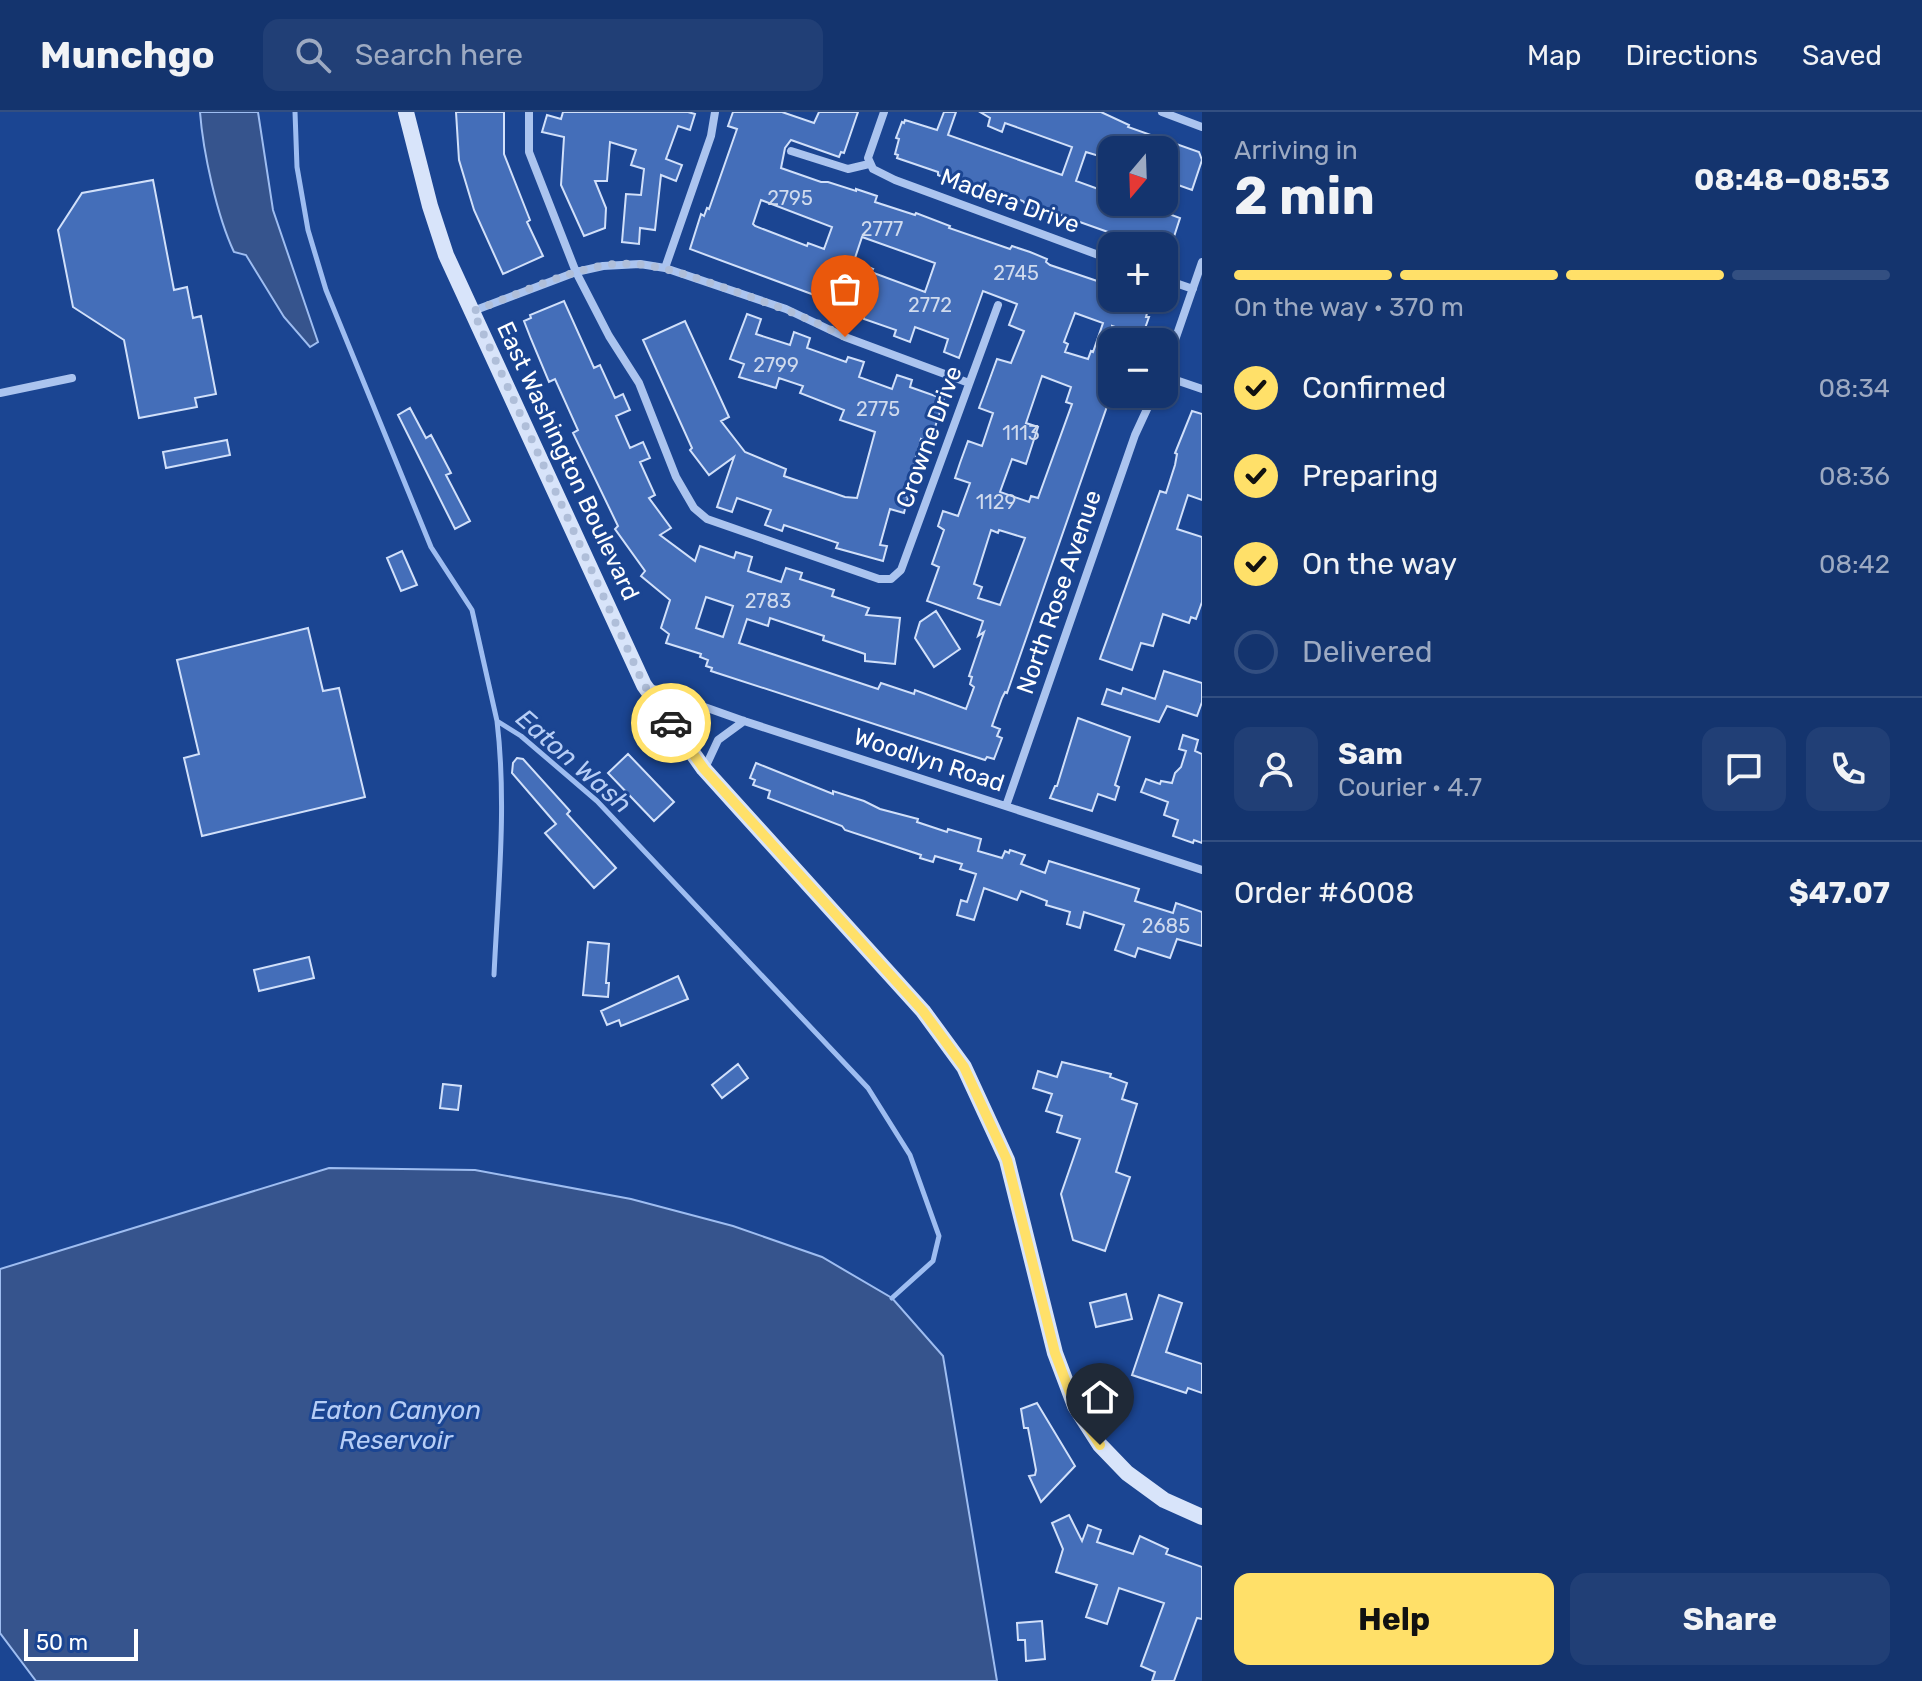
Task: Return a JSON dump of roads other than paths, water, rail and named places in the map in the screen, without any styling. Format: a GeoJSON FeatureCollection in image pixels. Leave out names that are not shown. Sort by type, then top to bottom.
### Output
{"type":"FeatureCollection","features":[{"type":"Feature","properties":{"kind":"main road","name":"East Washington Boulevard"},"geometry":{"type":"LineString","coordinates":[[406,112],[446,255],[644,685],[704,769],[923,1011],[964,1067],[1007,1160],[1055,1353],[1075,1406],[1100,1445],[1127,1473],[1164,1500],[1202,1517]]}},
{"type":"Feature","properties":{"kind":"street"},"geometry":{"type":"LineString","coordinates":[[529,112],[529,152],[576,272]]}},
{"type":"Feature","properties":{"kind":"street"},"geometry":{"type":"LineString","coordinates":[[665,268],[711,136],[715,112]]}},
{"type":"Feature","properties":{"kind":"street"},"geometry":{"type":"LineString","coordinates":[[791,151],[848,169],[869,164],[868,158],[884,112]]}},
{"type":"Feature","properties":{"kind":"street"},"geometry":{"type":"LineString","coordinates":[[1162,112],[1202,127]]}},
{"type":"Feature","properties":{"kind":"street","name":"Madera Drive"},"geometry":{"type":"LineString","coordinates":[[869,164],[895,180],[1098,255]]}},
{"type":"Feature","properties":{"kind":"street"},"geometry":{"type":"LineString","coordinates":[[1178,333],[1202,262]]}},
{"type":"Feature","properties":{"kind":"street"},"geometry":{"type":"LineString","coordinates":[[473,311],[576,272],[603,266],[640,264],[665,268],[786,309],[845,337],[969,383]]}},
{"type":"Feature","properties":{"kind":"street","name":"Crowne Drive"},"geometry":{"type":"LineString","coordinates":[[576,272],[609,336],[639,383],[676,477],[694,508],[707,519],[879,579],[891,579],[901,570],[998,305]]}},
{"type":"Feature","properties":{"kind":"street"},"geometry":{"type":"LineString","coordinates":[[1178,284],[1193,289]]}},
{"type":"Feature","properties":{"kind":"street"},"geometry":{"type":"LineString","coordinates":[[0,393],[72,378]]}},
{"type":"Feature","properties":{"kind":"street"},"geometry":{"type":"LineString","coordinates":[[1178,380],[1202,389]]}},
{"type":"Feature","properties":{"kind":"street","name":"North Rose Avenue"},"geometry":{"type":"LineString","coordinates":[[1006,806],[1135,435],[1148,408]]}},
{"type":"Feature","properties":{"kind":"street","name":"Woodlyn Road"},"geometry":{"type":"LineString","coordinates":[[644,685],[744,721],[1202,870]]}},
{"type":"Feature","properties":{"kind":"street"},"geometry":{"type":"LineString","coordinates":[[704,769],[718,740],[744,721]]}},
{"type":"Feature","properties":{"kind":"water"},"geometry":{"type":"Polygon","coordinates":[[[200,112],[258,112],[273,210],[318,342],[310,347],[284,317],[246,255],[234,252],[212,184],[200,112]]]}},
{"type":"Feature","properties":{"kind":"water","name":"Eaton Canyon Reservoir"},"geometry":{"type":"Polygon","coordinates":[[[329,1168],[475,1170],[631,1199],[733,1226],[822,1257],[892,1298],[943,1356],[997,1681],[36,1681],[0,1633],[0,1269],[329,1168]]]}},
{"type":"Feature","properties":{"kind":"waterway","name":"Eaton Wash"},"geometry":{"type":"LineString","coordinates":[[295,112],[297,167],[308,230],[326,290],[431,547],[472,610],[497,721],[521,736],[597,801],[868,1088],[910,1155],[939,1236],[933,1261],[892,1298]]}},
{"type":"Feature","properties":{"kind":"waterway"},"geometry":{"type":"LineString","coordinates":[[494,975],[502,816],[497,721]]}}]}
